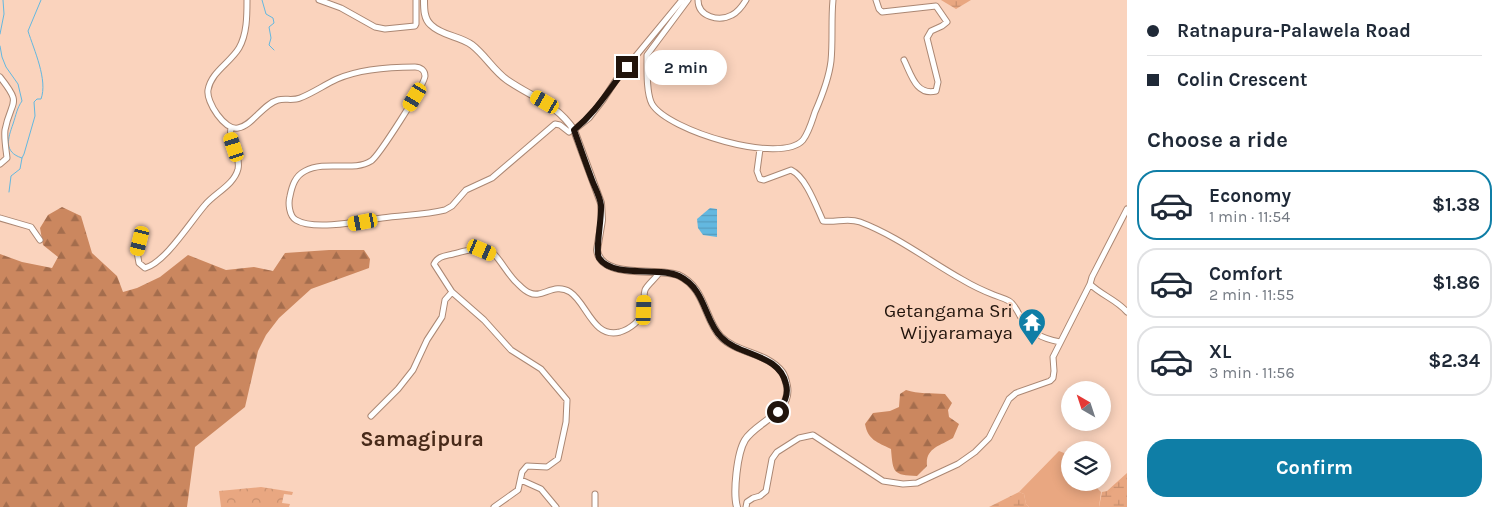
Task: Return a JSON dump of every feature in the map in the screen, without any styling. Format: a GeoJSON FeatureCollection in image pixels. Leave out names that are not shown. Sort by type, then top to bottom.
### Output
{"type":"FeatureCollection","features":[{"type":"Feature","properties":{"kind":"main road"},"geometry":{"type":"LineString","coordinates":[[424,0],[426,18],[430,25],[437,30],[472,45],[506,80],[553,107],[574,129],[601,203],[602,220],[597,250],[599,258],[603,263],[614,268],[670,273],[687,280],[697,291],[721,337],[735,348],[768,361],[782,372],[788,389],[783,405],[778,412],[750,433],[742,446],[734,488],[737,507]]}},
{"type":"Feature","properties":{"kind":"street"},"geometry":{"type":"LineString","coordinates":[[247,0],[246,25],[239,48],[212,78],[208,90],[212,106],[225,124],[231,128],[239,128],[245,125],[277,100],[298,99],[338,78],[354,73],[376,69],[418,67],[424,71],[423,83],[374,160],[363,165],[319,166],[303,172],[291,188],[289,201],[292,216],[296,220],[310,224],[346,225],[380,218],[446,210],[452,206],[460,194],[492,178],[555,124],[560,125],[569,132],[574,129],[588,118],[604,100],[616,80],[682,0]]}},
{"type":"Feature","properties":{"kind":"street"},"geometry":{"type":"LineString","coordinates":[[319,0],[341,8],[375,27],[385,29],[414,26],[416,24],[416,0]]}},
{"type":"Feature","properties":{"kind":"street"},"geometry":{"type":"LineString","coordinates":[[688,0],[647,55],[651,102],[664,116],[676,124],[716,140],[760,149],[787,148],[797,145],[808,133],[824,89],[831,62],[833,0]]}},
{"type":"Feature","properties":{"kind":"street"},"geometry":{"type":"LineString","coordinates":[[698,0],[700,9],[708,17],[724,18],[733,15],[746,0]]}},
{"type":"Feature","properties":{"kind":"street"},"geometry":{"type":"LineString","coordinates":[[876,0],[882,12],[936,6],[947,22],[931,31],[927,38],[938,82],[936,92],[929,93],[917,87],[904,60]]}},
{"type":"Feature","properties":{"kind":"street"},"geometry":{"type":"LineString","coordinates":[[0,77],[13,94],[14,104],[5,131],[7,158],[0,164]]}},
{"type":"Feature","properties":{"kind":"street"},"geometry":{"type":"LineString","coordinates":[[140,241],[137,252],[139,263],[145,268],[150,267],[158,261],[186,230],[206,204],[232,180],[238,168],[238,159],[229,134],[231,128]]}},
{"type":"Feature","properties":{"kind":"street"},"geometry":{"type":"LineString","coordinates":[[760,149],[757,171],[760,179],[764,180],[791,170],[796,172],[807,188],[823,221],[831,222],[848,219],[860,222],[921,253],[964,280],[993,295],[1008,300],[1033,332],[1040,337],[1060,342]]}},
{"type":"Feature","properties":{"kind":"street"},"geometry":{"type":"LineString","coordinates":[[746,507],[747,502],[766,491],[772,459],[778,452],[799,438],[813,435],[883,481],[903,484],[917,483],[958,464],[975,452],[989,438],[1009,399],[1016,393],[1050,381],[1053,378],[1053,357],[1127,209]]}},
{"type":"Feature","properties":{"kind":"street"},"geometry":{"type":"LineString","coordinates":[[0,218],[30,227],[40,240]]}},
{"type":"Feature","properties":{"kind":"street"},"geometry":{"type":"LineString","coordinates":[[494,507],[518,490],[522,472],[527,466],[547,467],[558,460],[566,422],[567,400],[541,369],[511,350],[484,320],[452,292],[435,267],[436,260],[466,250],[482,250],[494,254],[510,278],[530,294],[559,288],[569,291],[601,330],[611,333],[621,332],[634,325],[642,316],[645,289],[660,273]]}},
{"type":"Feature","properties":{"kind":"street"},"geometry":{"type":"LineString","coordinates":[[1090,284],[1119,304],[1127,312]]}},
{"type":"Feature","properties":{"kind":"street"},"geometry":{"type":"LineString","coordinates":[[371,416],[398,389],[413,370],[427,340],[442,317],[445,300],[452,292]]}},
{"type":"Feature","properties":{"kind":"street"},"geometry":{"type":"LineString","coordinates":[[520,480],[542,489],[556,507]]}},
{"type":"Feature","properties":{"kind":"street"},"geometry":{"type":"LineString","coordinates":[[595,494],[595,507]]}},
{"type":"Feature","properties":{"kind":"green space"},"geometry":{"type":"Polygon","coordinates":[[[941,0],[971,0],[956,9],[941,0]]]}},
{"type":"Feature","properties":{"kind":"green space"},"geometry":{"type":"Polygon","coordinates":[[[62,207],[81,216],[92,253],[117,276],[123,292],[137,288],[160,277],[188,255],[226,270],[254,267],[273,271],[285,253],[364,250],[370,259],[369,268],[311,289],[279,318],[266,335],[258,351],[245,407],[195,447],[187,507],[0,507],[0,254],[22,262],[52,268],[58,257],[43,245],[40,228],[48,215],[62,207]]]}},
{"type":"Feature","properties":{"kind":"green space"},"geometry":{"type":"Polygon","coordinates":[[[906,390],[920,393],[945,394],[952,403],[948,410],[949,417],[959,424],[953,438],[931,451],[928,455],[927,466],[917,476],[903,475],[896,471],[891,449],[871,437],[865,424],[873,413],[890,411],[899,407],[900,394],[906,390]]]}},
{"type":"Feature","properties":{"kind":"green space"},"geometry":{"type":"Polygon","coordinates":[[[1059,451],[1061,452],[1061,491],[1101,492],[1099,507],[1029,507],[1026,504],[1024,494],[1019,492],[1059,451]]]}},
{"type":"Feature","properties":{"kind":"green space"},"geometry":{"type":"Polygon","coordinates":[[[1127,473],[1127,507],[1099,507],[1102,492],[1111,491],[1111,487],[1127,473]]]}},
{"type":"Feature","properties":{"kind":"green space"},"geometry":{"type":"Polygon","coordinates":[[[261,487],[293,492],[292,495],[284,494],[282,503],[290,504],[289,507],[221,507],[219,491],[261,487]]]}},
{"type":"Feature","properties":{"kind":"green space"},"geometry":{"type":"Polygon","coordinates":[[[1019,492],[1024,494],[1026,504],[1029,507],[989,507],[1019,492]]]}},
{"type":"Feature","properties":{"kind":"water"},"geometry":{"type":"Polygon","coordinates":[[[710,208],[717,209],[717,237],[703,235],[698,228],[697,219],[710,208]]]}},
{"type":"Feature","properties":{"kind":"waterway"},"geometry":{"type":"LineString","coordinates":[[0,34],[4,14],[3,0]]}},
{"type":"Feature","properties":{"kind":"waterway"},"geometry":{"type":"LineString","coordinates":[[22,158],[35,116],[34,102],[37,99],[41,99],[43,91],[42,74],[28,31],[41,0]]}},
{"type":"Feature","properties":{"kind":"waterway"},"geometry":{"type":"LineString","coordinates":[[262,0],[266,14],[273,18],[274,23],[269,27],[271,38],[269,45],[274,50]]}},
{"type":"Feature","properties":{"kind":"waterway"},"geometry":{"type":"LineString","coordinates":[[0,46],[6,67],[18,84],[22,101],[11,129],[8,144],[12,152],[22,158],[20,169],[11,176],[9,192]]}},
{"type":"Feature","properties":{"kind":"place","name":"Getangama Sri Wijyaramaya"},"geometry":{"type":"Point","coordinates":[1032,346]}},
{"type":"Feature","properties":{"kind":"district","name":"Samagipura"},"geometry":{"type":"Point","coordinates":[422,439]}},
{"type":"Feature","properties":{"kind":"route"},"geometry":{"type":"LineString","coordinates":[[627,67],[616,80],[604,100],[574,130],[601,203],[602,220],[597,250],[599,258],[603,263],[614,268],[670,273],[687,280],[697,291],[721,337],[735,348],[768,361],[782,372],[788,389],[783,405],[778,412]]}}]}
